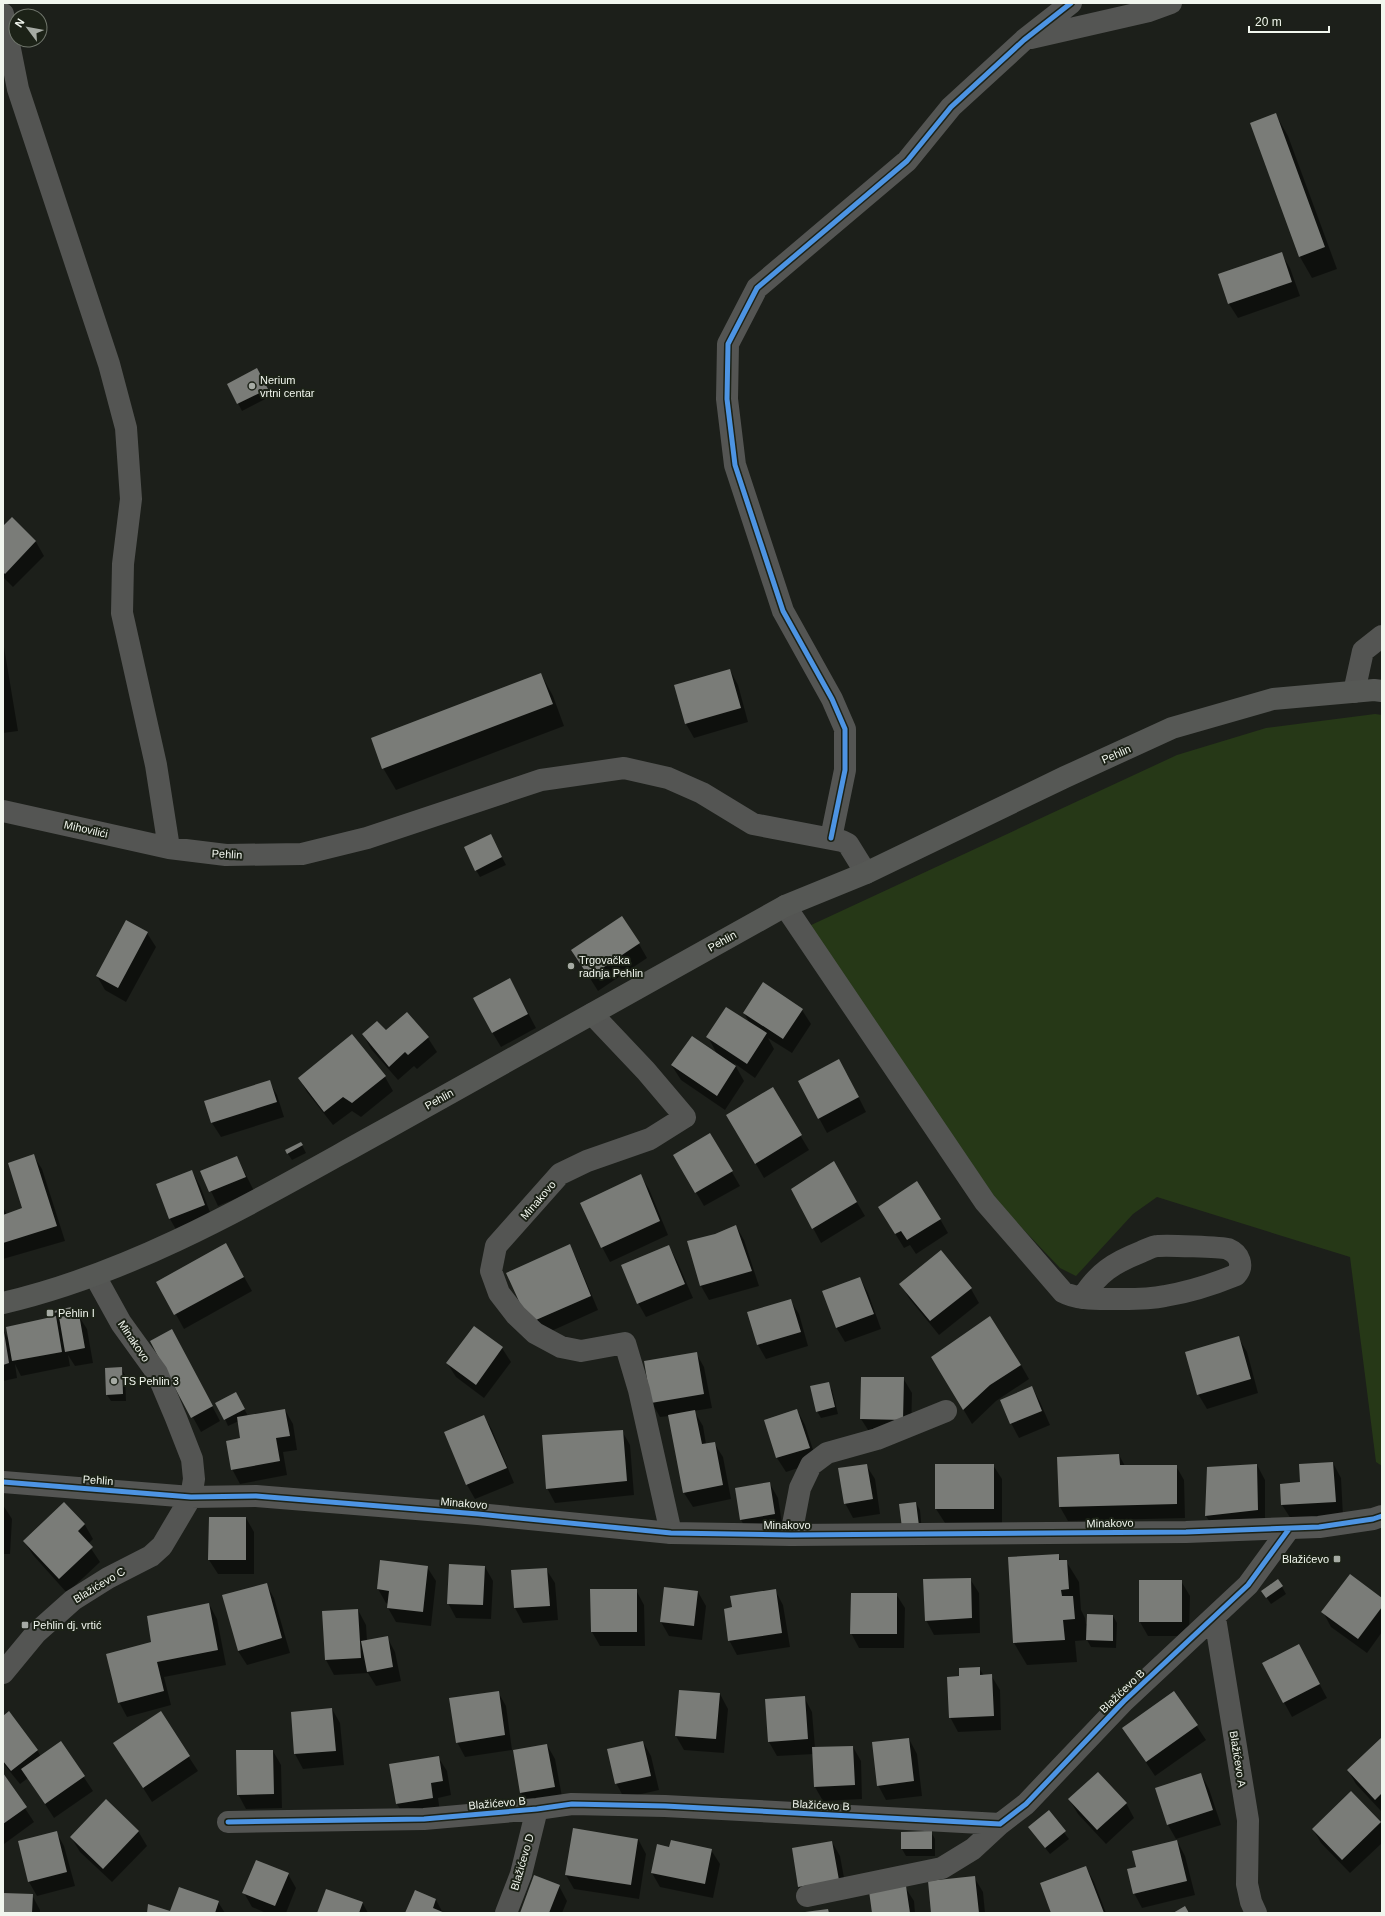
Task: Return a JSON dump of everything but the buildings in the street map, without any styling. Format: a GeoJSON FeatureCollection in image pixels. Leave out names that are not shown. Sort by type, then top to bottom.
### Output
{"type":"FeatureCollection","features":[{"type":"Feature","properties":{"kind":"main road","name":"Pehlin"},"geometry":{"type":"LineString","coordinates":[[3,1302],[31,1296],[95,1276],[126,1264],[225,1218],[786,906],[866,873],[1065,776],[1172,728],[1273,699],[1374,690],[1382,691]]}},
{"type":"Feature","properties":{"kind":"street"},"geometry":{"type":"LineString","coordinates":[[831,838],[845,770],[845,729],[832,699],[783,611],[735,465],[727,399],[728,344],[757,288],[907,161],[951,107],[1024,40],[1071,3]]}},
{"type":"Feature","properties":{"kind":"street"},"geometry":{"type":"LineString","coordinates":[[1024,40],[1149,11],[1171,3]]}},
{"type":"Feature","properties":{"kind":"street"},"geometry":{"type":"LineString","coordinates":[[3,14],[18,89],[109,364],[126,428],[131,499],[123,564],[122,613],[156,765],[168,848]]}},
{"type":"Feature","properties":{"kind":"street"},"geometry":{"type":"LineString","coordinates":[[1354,692],[1363,651],[1382,636]]}},
{"type":"Feature","properties":{"kind":"street","name":"Pehlin"},"geometry":{"type":"LineString","coordinates":[[168,848],[226,855],[302,854],[367,838],[541,780],[624,768],[668,778],[702,793],[753,824],[831,838],[848,844],[866,873]]}},
{"type":"Feature","properties":{"kind":"street","name":"Mihovilići"},"geometry":{"type":"LineString","coordinates":[[3,811],[168,848]]}},
{"type":"Feature","properties":{"kind":"street"},"geometry":{"type":"LineString","coordinates":[[786,906],[985,1202],[1059,1288],[1068,1295],[1082,1298],[1145,1299],[1166,1296],[1236,1275],[1240,1270],[1241,1263],[1237,1256],[1228,1249],[1157,1246],[1124,1259],[1102,1272],[1091,1283],[1082,1298]]}},
{"type":"Feature","properties":{"kind":"street","name":"Minakovo"},"geometry":{"type":"LineString","coordinates":[[592,1014],[646,1071],[685,1117],[650,1139],[587,1161],[560,1174],[496,1246],[491,1271],[499,1293],[512,1310],[535,1333],[561,1347],[581,1351],[625,1343],[639,1390],[671,1533]]}},
{"type":"Feature","properties":{"kind":"street","name":"Minakovo"},"geometry":{"type":"LineString","coordinates":[[95,1276],[121,1323],[157,1373],[192,1459],[194,1479],[192,1497],[256,1496],[478,1514],[671,1533],[791,1535],[1186,1532],[1289,1529],[1342,1524],[1382,1516]]}},
{"type":"Feature","properties":{"kind":"street","name":"Minakovo"},"geometry":{"type":"LineString","coordinates":[[791,1535],[800,1488],[811,1465],[827,1453],[877,1439],[946,1411]]}},
{"type":"Feature","properties":{"kind":"street","name":"Pehlin"},"geometry":{"type":"LineString","coordinates":[[3,1482],[192,1497]]}},
{"type":"Feature","properties":{"kind":"street","name":"Blažićevo C"},"geometry":{"type":"LineString","coordinates":[[3,1673],[36,1633],[72,1600],[108,1578],[151,1556],[162,1546],[192,1497]]}},
{"type":"Feature","properties":{"kind":"street","name":"Blažićevo B"},"geometry":{"type":"LineString","coordinates":[[807,1896],[942,1868],[973,1849],[1000,1824],[1026,1804],[1124,1701],[1215,1618],[1248,1585],[1289,1529]]}},
{"type":"Feature","properties":{"kind":"street","name":"Blažićevo A"},"geometry":{"type":"LineString","coordinates":[[1215,1618],[1248,1820],[1247,1884],[1251,1909]]}},
{"type":"Feature","properties":{"kind":"street","name":"Blažićevo B"},"geometry":{"type":"LineString","coordinates":[[228,1822],[424,1819],[537,1810],[572,1804],[665,1806],[1000,1824]]}},
{"type":"Feature","properties":{"kind":"street","name":"Blažićevo D"},"geometry":{"type":"LineString","coordinates":[[506,1913],[521,1874],[537,1810]]}},
{"type":"Feature","properties":{"kind":"green space"},"geometry":{"type":"Polygon","coordinates":[[[1375,714],[1382,715],[1382,1466],[1376,1462],[1350,1257],[1157,1197],[1133,1214],[1076,1276],[1060,1268],[1000,1205],[809,926],[1177,755],[1266,728],[1375,714]]]}},
{"type":"Feature","properties":{"kind":"cycle path"},"geometry":{"type":"LineString","coordinates":[[831,838],[845,770],[845,729],[832,699],[783,611],[735,465],[727,399],[728,344],[757,288],[907,161],[951,107],[1024,40],[1071,3]]}},
{"type":"Feature","properties":{"kind":"cycle path"},"geometry":{"type":"LineString","coordinates":[[3,1482],[191,1497],[256,1496],[478,1514],[671,1533],[791,1535],[1186,1532],[1319,1527],[1373,1519],[1382,1516]]}},
{"type":"Feature","properties":{"kind":"cycle path"},"geometry":{"type":"LineString","coordinates":[[228,1822],[424,1819],[537,1809],[572,1804],[665,1806],[1000,1824],[1026,1804],[1124,1701],[1248,1585],[1289,1529]]}},
{"type":"Feature","properties":{"kind":"place","name":"Nerium vrtni centar"},"geometry":{"type":"Point","coordinates":[252,386]}},
{"type":"Feature","properties":{"kind":"place","name":"Trgovačka radnja Pehlin"},"geometry":{"type":"Point","coordinates":[571,966]}},
{"type":"Feature","properties":{"kind":"place","name":"Pehlin I"},"geometry":{"type":"Point","coordinates":[50,1313]}},
{"type":"Feature","properties":{"kind":"place","name":"TS Pehlin 3"},"geometry":{"type":"Point","coordinates":[114,1381]}},
{"type":"Feature","properties":{"kind":"place","name":"Blažićevo"},"geometry":{"type":"Point","coordinates":[1337,1559]}},
{"type":"Feature","properties":{"kind":"place","name":"Pehlin dj. vrtić"},"geometry":{"type":"Point","coordinates":[25,1625]}}]}
